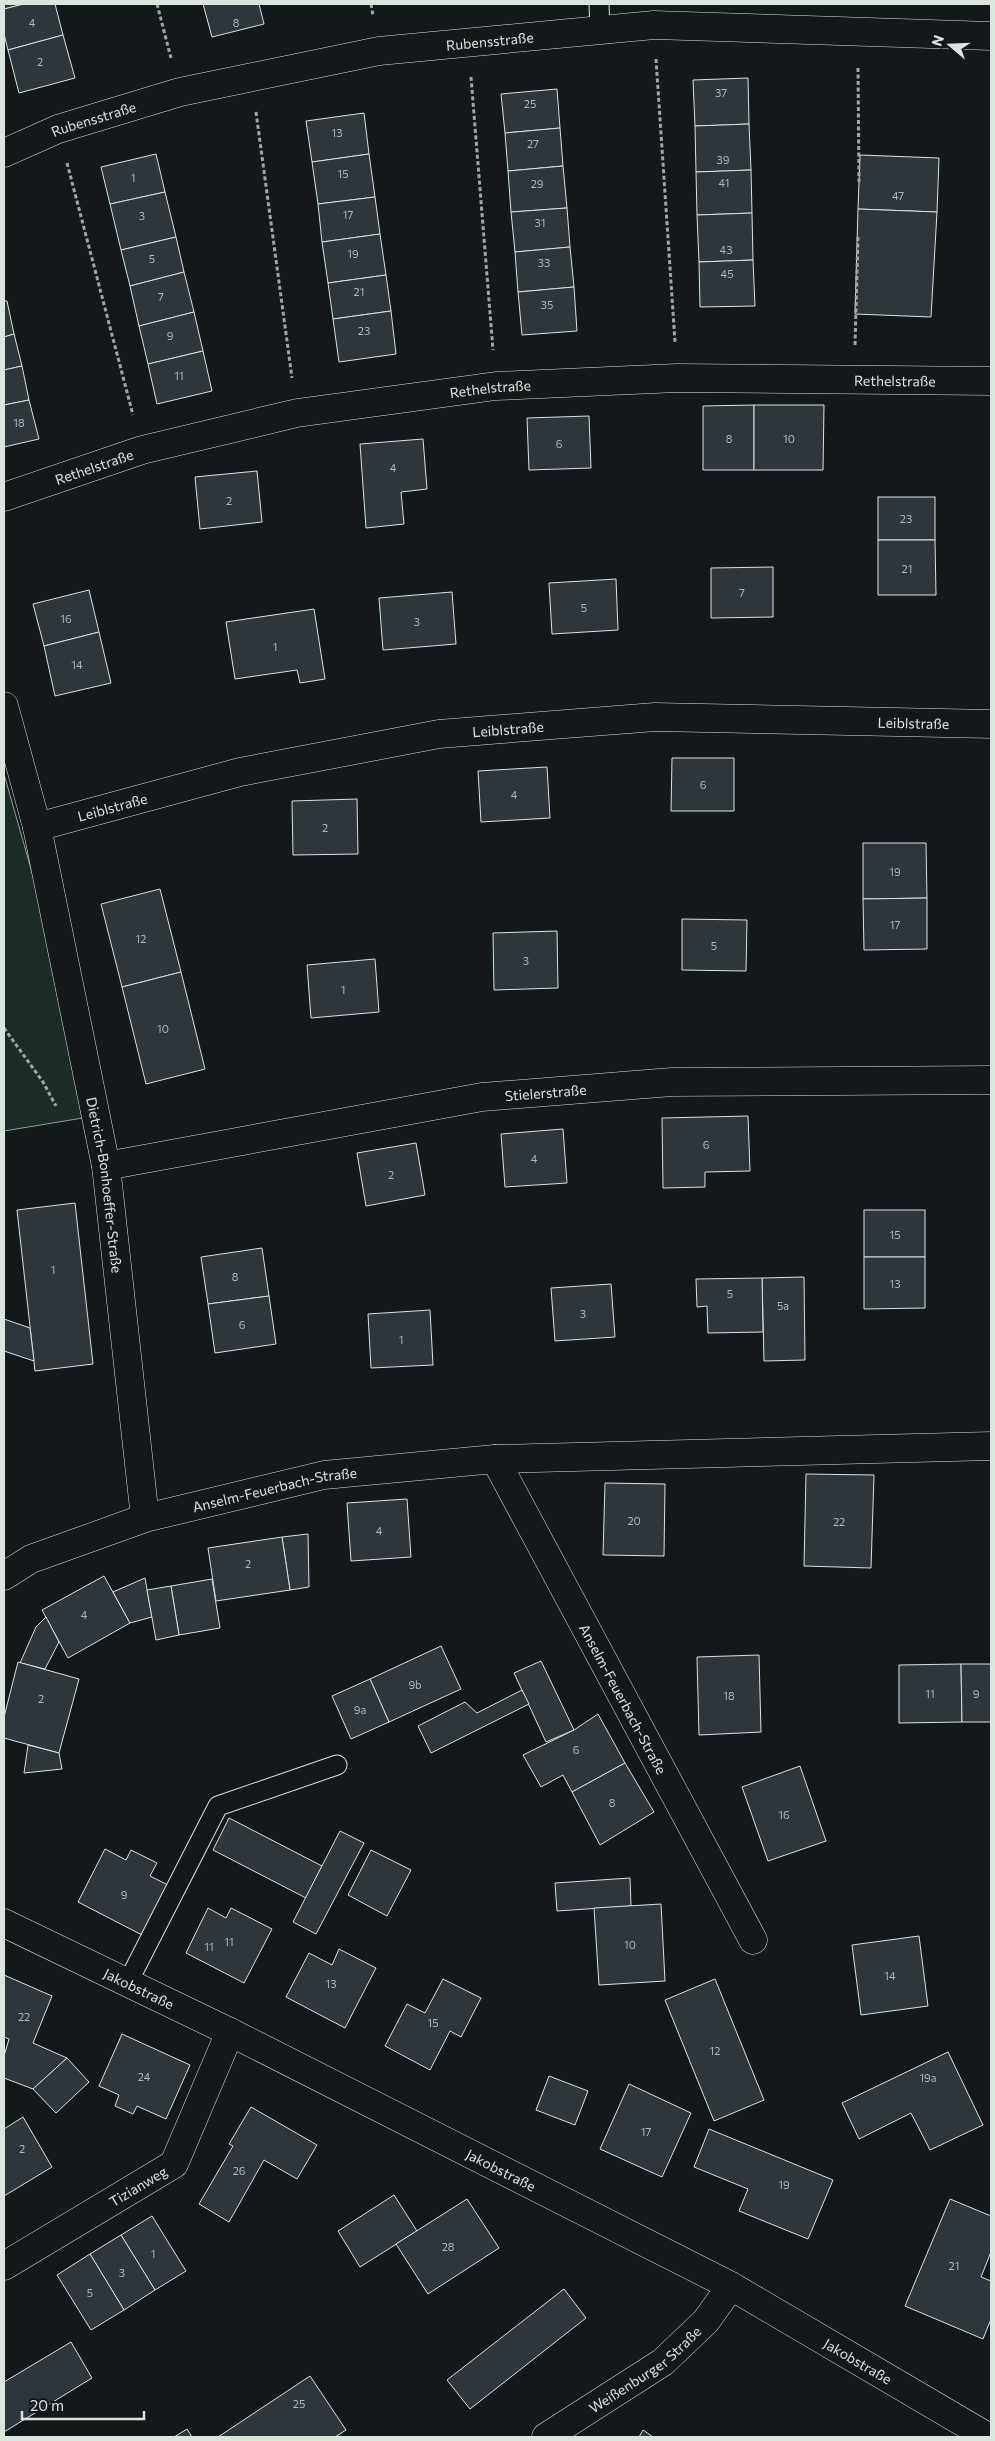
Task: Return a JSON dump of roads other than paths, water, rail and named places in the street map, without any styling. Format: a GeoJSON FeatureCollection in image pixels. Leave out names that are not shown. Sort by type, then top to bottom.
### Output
{"type":"FeatureCollection","features":[{"type":"Feature","properties":{"kind":"street","name":"Rubensstraße"},"geometry":{"type":"LineString","coordinates":[[4,153],[58,129],[180,92],[379,51],[468,41],[599,17],[654,25],[991,36]]}},
{"type":"Feature","properties":{"kind":"street","name":"Rethelstraße"},"geometry":{"type":"LineString","coordinates":[[4,497],[142,450],[297,413],[496,386],[677,378],[991,381]]}},
{"type":"Feature","properties":{"kind":"street","name":"Dietrich-Bonhoeffer-Straße"},"geometry":{"type":"LineString","coordinates":[[4,706],[36,827],[106,1166],[145,1518]]}},
{"type":"Feature","properties":{"kind":"street","name":"Leiblstraße"},"geometry":{"type":"LineString","coordinates":[[36,827],[240,772],[440,734],[655,717],[991,724]]}},
{"type":"Feature","properties":{"kind":"street","name":"Stielerstraße"},"geometry":{"type":"LineString","coordinates":[[106,1166],[482,1097],[672,1082],[991,1080]]}},
{"type":"Feature","properties":{"kind":"street","name":"Anselm-Feuerbach-Straße"},"geometry":{"type":"LineString","coordinates":[[145,1518],[324,1475],[495,1459],[991,1446]]}},
{"type":"Feature","properties":{"kind":"street","name":"Anselm-Feuerbach-Straße"},"geometry":{"type":"LineString","coordinates":[[495,1459],[753,1940]]}},
{"type":"Feature","properties":{"kind":"street"},"geometry":{"type":"LineString","coordinates":[[4,1576],[31,1559],[145,1518]]}},
{"type":"Feature","properties":{"kind":"street","name":"Jakobstraße"},"geometry":{"type":"LineString","coordinates":[[4,1923],[230,2032],[730,2286],[988,2437]]}},
{"type":"Feature","properties":{"kind":"street","name":"Tizianweg"},"geometry":{"type":"LineString","coordinates":[[4,2266],[174,2164],[230,2032]]}},
{"type":"Feature","properties":{"kind":"street","name":"Weißenburger Straße"},"geometry":{"type":"LineString","coordinates":[[546,2437],[663,2362],[706,2321],[730,2286]]}},
{"type":"Feature","properties":{"kind":"lane"},"geometry":{"type":"LineString","coordinates":[[128,1982],[218,1806],[337,1765]]}}]}
